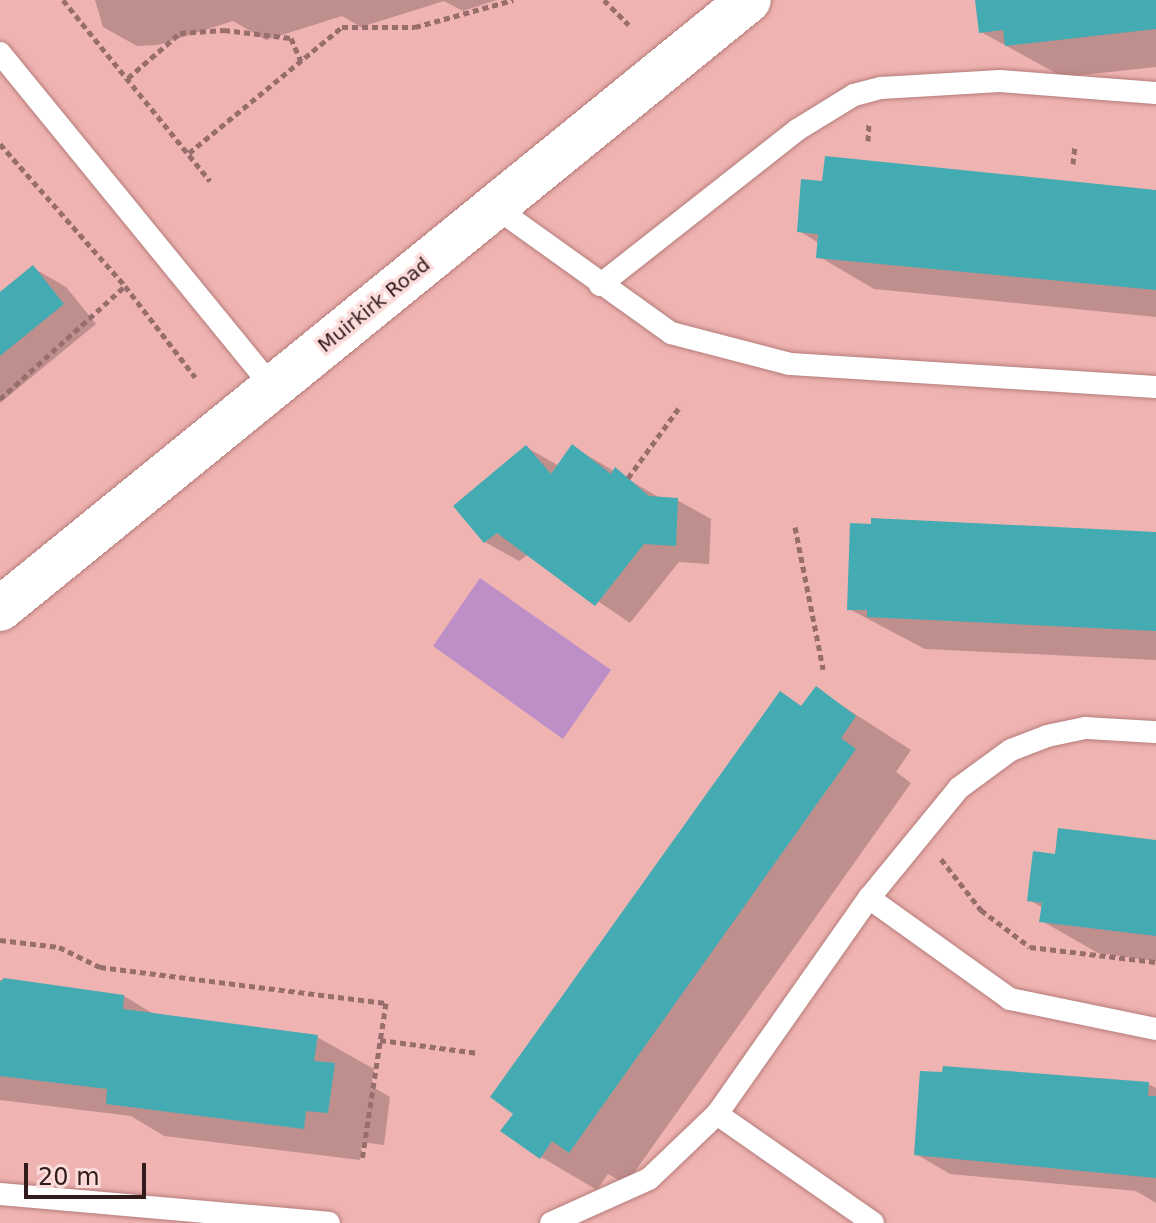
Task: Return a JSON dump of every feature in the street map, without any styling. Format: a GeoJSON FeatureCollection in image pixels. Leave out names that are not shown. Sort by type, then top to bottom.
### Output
{"type":"FeatureCollection","features":[{"type":"Feature","properties":{"kind":"main road","name":"Muirkirk Road"},"geometry":{"type":"LineString","coordinates":[[0,609],[749,0]]}},
{"type":"Feature","properties":{"kind":"lane"},"geometry":{"type":"LineString","coordinates":[[0,53],[272,387]]}},
{"type":"Feature","properties":{"kind":"lane"},"geometry":{"type":"LineString","coordinates":[[600,285],[797,130],[854,95],[881,88],[1000,81],[1156,93]]}},
{"type":"Feature","properties":{"kind":"lane"},"geometry":{"type":"LineString","coordinates":[[495,207],[671,333],[790,364],[1156,387]]}},
{"type":"Feature","properties":{"kind":"lane"},"geometry":{"type":"LineString","coordinates":[[551,1223],[649,1179],[717,1114],[869,898],[959,788],[1011,750],[1086,728],[1156,732]]}},
{"type":"Feature","properties":{"kind":"lane"},"geometry":{"type":"LineString","coordinates":[[869,898],[1010,999],[1156,1029]]}},
{"type":"Feature","properties":{"kind":"lane"},"geometry":{"type":"LineString","coordinates":[[717,1114],[873,1223]]}},
{"type":"Feature","properties":{"kind":"lane"},"geometry":{"type":"LineString","coordinates":[[0,1194],[329,1223]]}},
{"type":"Feature","properties":{"kind":"path"},"geometry":{"type":"LineString","coordinates":[[63,0],[210,181]]}},
{"type":"Feature","properties":{"kind":"path"},"geometry":{"type":"LineString","coordinates":[[189,153],[342,27],[415,27],[513,0]]}},
{"type":"Feature","properties":{"kind":"path"},"geometry":{"type":"LineString","coordinates":[[604,0],[629,25]]}},
{"type":"Feature","properties":{"kind":"path"},"geometry":{"type":"LineString","coordinates":[[128,78],[180,33],[224,30],[291,38],[301,61]]}},
{"type":"Feature","properties":{"kind":"path"},"geometry":{"type":"LineString","coordinates":[[868,141],[869,123]]}},
{"type":"Feature","properties":{"kind":"path"},"geometry":{"type":"LineString","coordinates":[[0,144],[125,286],[195,377]]}},
{"type":"Feature","properties":{"kind":"path"},"geometry":{"type":"LineString","coordinates":[[1073,164],[1075,146]]}},
{"type":"Feature","properties":{"kind":"path"},"geometry":{"type":"LineString","coordinates":[[0,399],[125,286]]}},
{"type":"Feature","properties":{"kind":"path"},"geometry":{"type":"LineString","coordinates":[[628,478],[681,405]]}},
{"type":"Feature","properties":{"kind":"path"},"geometry":{"type":"LineString","coordinates":[[795,527],[823,669]]}},
{"type":"Feature","properties":{"kind":"path"},"geometry":{"type":"LineString","coordinates":[[920,833],[981,910],[1030,947],[1156,962]]}},
{"type":"Feature","properties":{"kind":"path"},"geometry":{"type":"LineString","coordinates":[[0,940],[59,947],[100,967],[386,1003],[362,1160]]}},
{"type":"Feature","properties":{"kind":"path"},"geometry":{"type":"LineString","coordinates":[[380,1040],[478,1053]]}},
{"type":"Feature","properties":{"kind":"shaded area"},"geometry":{"type":"Polygon","coordinates":[[[480,578],[611,670],[563,739],[433,646],[480,578]]]}},
{"type":"Feature","properties":{"kind":"building"},"geometry":{"type":"Polygon","coordinates":[[[975,0],[1156,0],[1156,29],[1005,46],[1003,30],[979,33],[975,0]]]}},
{"type":"Feature","properties":{"kind":"building"},"geometry":{"type":"Polygon","coordinates":[[[825,156],[1156,190],[1156,290],[816,258],[818,234],[797,232],[801,179],[822,181],[825,156]]]}},
{"type":"Feature","properties":{"kind":"building"},"geometry":{"type":"Polygon","coordinates":[[[33,265],[64,304],[0,356],[0,292],[33,265]]]}},
{"type":"Feature","properties":{"kind":"building"},"geometry":{"type":"Polygon","coordinates":[[[572,444],[611,474],[615,467],[649,496],[678,498],[676,546],[644,544],[595,606],[497,533],[484,543],[453,506],[526,445],[551,474],[572,444]]]}},
{"type":"Feature","properties":{"kind":"building"},"geometry":{"type":"Polygon","coordinates":[[[871,518],[1156,532],[1156,631],[867,617],[867,610],[847,610],[850,523],[871,524],[871,518]]]}},
{"type":"Feature","properties":{"kind":"building"},"geometry":{"type":"Polygon","coordinates":[[[816,686],[856,716],[841,738],[856,749],[569,1153],[552,1141],[540,1159],[500,1131],[513,1114],[490,1097],[780,691],[801,706],[816,686]]]}},
{"type":"Feature","properties":{"kind":"building"},"geometry":{"type":"Polygon","coordinates":[[[1058,828],[1156,840],[1156,936],[1039,922],[1042,903],[1027,901],[1033,851],[1055,854],[1058,828]]]}},
{"type":"Feature","properties":{"kind":"building"},"geometry":{"type":"Polygon","coordinates":[[[4,978],[124,995],[123,1009],[318,1035],[314,1061],[335,1063],[328,1113],[306,1111],[304,1129],[106,1104],[107,1089],[0,1076],[0,982],[4,978]]]}},
{"type":"Feature","properties":{"kind":"building"},"geometry":{"type":"Polygon","coordinates":[[[943,1066],[1149,1082],[1148,1096],[1156,1096],[1156,1178],[914,1155],[920,1071],[942,1072],[943,1066]]]}}]}
